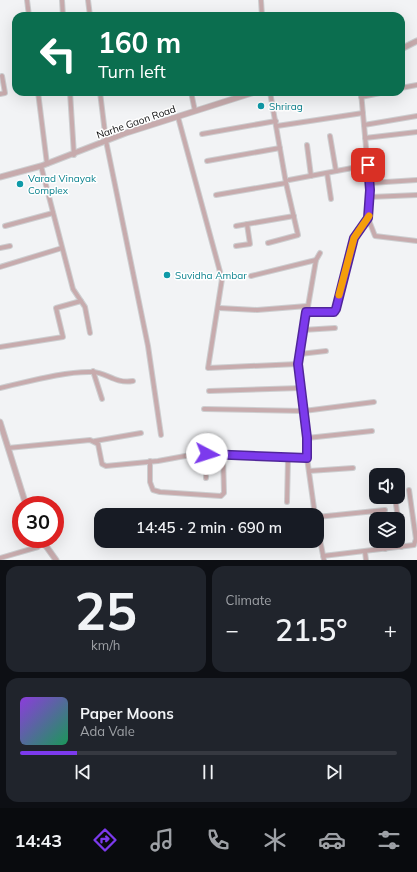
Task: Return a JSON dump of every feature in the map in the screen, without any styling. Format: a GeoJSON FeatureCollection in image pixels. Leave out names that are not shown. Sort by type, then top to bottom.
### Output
{"type":"FeatureCollection","features":[{"type":"Feature","properties":{"kind":"street"},"geometry":{"type":"LineString","coordinates":[[26,0],[28,12]]}},
{"type":"Feature","properties":{"kind":"street"},"geometry":{"type":"LineString","coordinates":[[62,0],[63,12]]}},
{"type":"Feature","properties":{"kind":"street"},"geometry":{"type":"LineString","coordinates":[[88,0],[90,12]]}},
{"type":"Feature","properties":{"kind":"street"},"geometry":{"type":"LineString","coordinates":[[261,0],[262,12]]}},
{"type":"Feature","properties":{"kind":"street"},"geometry":{"type":"LineString","coordinates":[[405,47],[417,40]]}},
{"type":"Feature","properties":{"kind":"street"},"geometry":{"type":"LineString","coordinates":[[0,94],[5,93],[2,76]]}},
{"type":"Feature","properties":{"kind":"street"},"geometry":{"type":"LineString","coordinates":[[405,87],[417,84]]}},
{"type":"Feature","properties":{"kind":"street"},"geometry":{"type":"LineString","coordinates":[[38,96],[47,164]]}},
{"type":"Feature","properties":{"kind":"street"},"geometry":{"type":"LineString","coordinates":[[70,96],[74,155]]}},
{"type":"Feature","properties":{"kind":"street"},"geometry":{"type":"LineString","coordinates":[[100,96],[106,141],[148,346],[161,435]]}},
{"type":"Feature","properties":{"kind":"street"},"geometry":{"type":"LineString","coordinates":[[193,96],[195,111]]}},
{"type":"Feature","properties":{"kind":"street","name":"Narhe Gaon Road"},"geometry":{"type":"LineString","coordinates":[[0,177],[74,155],[106,141],[242,96]]}},
{"type":"Feature","properties":{"kind":"street"},"geometry":{"type":"LineString","coordinates":[[268,242],[298,235],[271,96]]}},
{"type":"Feature","properties":{"kind":"street"},"geometry":{"type":"LineString","coordinates":[[361,96],[370,183],[368,218],[375,236],[417,241]]}},
{"type":"Feature","properties":{"kind":"street"},"geometry":{"type":"LineString","coordinates":[[277,126],[363,114]]}},
{"type":"Feature","properties":{"kind":"street"},"geometry":{"type":"LineString","coordinates":[[364,125],[417,116]]}},
{"type":"Feature","properties":{"kind":"street"},"geometry":{"type":"LineString","coordinates":[[178,117],[222,279],[219,308],[208,368],[298,364]]}},
{"type":"Feature","properties":{"kind":"street"},"geometry":{"type":"LineString","coordinates":[[202,134],[276,121]]}},
{"type":"Feature","properties":{"kind":"street"},"geometry":{"type":"LineString","coordinates":[[365,138],[417,132]]}},
{"type":"Feature","properties":{"kind":"street"},"geometry":{"type":"LineString","coordinates":[[330,136],[336,171]]}},
{"type":"Feature","properties":{"kind":"street"},"geometry":{"type":"LineString","coordinates":[[307,145],[311,176]]}},
{"type":"Feature","properties":{"kind":"street"},"geometry":{"type":"LineString","coordinates":[[206,161],[280,148]]}},
{"type":"Feature","properties":{"kind":"street"},"geometry":{"type":"LineString","coordinates":[[216,195],[368,165]]}},
{"type":"Feature","properties":{"kind":"street"},"geometry":{"type":"LineString","coordinates":[[41,166],[73,289],[85,307],[90,333]]}},
{"type":"Feature","properties":{"kind":"street"},"geometry":{"type":"LineString","coordinates":[[327,173],[331,199]]}},
{"type":"Feature","properties":{"kind":"street"},"geometry":{"type":"LineString","coordinates":[[370,183],[417,180]]}},
{"type":"Feature","properties":{"kind":"street"},"geometry":{"type":"LineString","coordinates":[[370,197],[417,195]]}},
{"type":"Feature","properties":{"kind":"street"},"geometry":{"type":"LineString","coordinates":[[5,226],[53,213]]}},
{"type":"Feature","properties":{"kind":"street"},"geometry":{"type":"LineString","coordinates":[[236,226],[294,216]]}},
{"type":"Feature","properties":{"kind":"street"},"geometry":{"type":"LineString","coordinates":[[306,312],[334,312],[336,309],[354,238],[368,218]]}},
{"type":"Feature","properties":{"kind":"street"},"geometry":{"type":"LineString","coordinates":[[236,246],[250,244],[246,224]]}},
{"type":"Feature","properties":{"kind":"street"},"geometry":{"type":"LineString","coordinates":[[0,248],[10,246]]}},
{"type":"Feature","properties":{"kind":"street"},"geometry":{"type":"LineString","coordinates":[[0,267],[62,248]]}},
{"type":"Feature","properties":{"kind":"street"},"geometry":{"type":"LineString","coordinates":[[315,508],[307,458],[307,438],[298,364],[316,260],[320,253]]}},
{"type":"Feature","properties":{"kind":"street"},"geometry":{"type":"LineString","coordinates":[[251,276],[316,260]]}},
{"type":"Feature","properties":{"kind":"street"},"geometry":{"type":"LineString","coordinates":[[0,348],[63,337],[56,308],[81,301]]}},
{"type":"Feature","properties":{"kind":"street"},"geometry":{"type":"LineString","coordinates":[[219,308],[262,310],[307,306]]}},
{"type":"Feature","properties":{"kind":"street"},"geometry":{"type":"LineString","coordinates":[[303,330],[335,328]]}},
{"type":"Feature","properties":{"kind":"street"},"geometry":{"type":"LineString","coordinates":[[300,354],[326,351]]}},
{"type":"Feature","properties":{"kind":"street"},"geometry":{"type":"LineString","coordinates":[[93,372],[102,399]]}},
{"type":"Feature","properties":{"kind":"street"},"geometry":{"type":"LineString","coordinates":[[0,388],[66,374],[93,372],[122,383],[133,381]]}},
{"type":"Feature","properties":{"kind":"street"},"geometry":{"type":"LineString","coordinates":[[209,391],[301,388]]}},
{"type":"Feature","properties":{"kind":"street"},"geometry":{"type":"LineString","coordinates":[[204,409],[304,411],[374,402]]}},
{"type":"Feature","properties":{"kind":"street"},"geometry":{"type":"LineString","coordinates":[[0,422],[23,496]]}},
{"type":"Feature","properties":{"kind":"street"},"geometry":{"type":"LineString","coordinates":[[307,438],[372,431]]}},
{"type":"Feature","properties":{"kind":"street"},"geometry":{"type":"LineString","coordinates":[[8,448],[95,441],[141,433]]}},
{"type":"Feature","properties":{"kind":"street"},"geometry":{"type":"LineString","coordinates":[[95,441],[98,444],[100,461],[104,466],[207,454],[307,458]]}},
{"type":"Feature","properties":{"kind":"street"},"geometry":{"type":"LineString","coordinates":[[206,478],[207,454]]}},
{"type":"Feature","properties":{"kind":"street"},"geometry":{"type":"LineString","coordinates":[[150,461],[150,482],[153,490],[160,492],[221,496],[224,493],[224,455]]}},
{"type":"Feature","properties":{"kind":"street"},"geometry":{"type":"LineString","coordinates":[[287,502],[288,458]]}},
{"type":"Feature","properties":{"kind":"street"},"geometry":{"type":"LineString","coordinates":[[309,471],[353,468]]}},
{"type":"Feature","properties":{"kind":"street"},"geometry":{"type":"LineString","coordinates":[[405,546],[414,545],[416,542],[409,490]]}},
{"type":"Feature","properties":{"kind":"street"},"geometry":{"type":"LineString","coordinates":[[324,515],[385,510]]}},
{"type":"Feature","properties":{"kind":"street"},"geometry":{"type":"LineString","coordinates":[[0,558],[35,548]]}},
{"type":"Feature","properties":{"kind":"street"},"geometry":{"type":"LineString","coordinates":[[47,548],[56,560]]}},
{"type":"Feature","properties":{"kind":"street"},"geometry":{"type":"LineString","coordinates":[[322,548],[324,558],[393,548]]}},
{"type":"Feature","properties":{"kind":"street"},"geometry":{"type":"LineString","coordinates":[[365,552],[366,560]]}},
{"type":"Feature","properties":{"kind":"slow traffic"},"geometry":{"type":"LineString","coordinates":[[339,295],[354,238],[369,216]]}},
{"type":"Feature","properties":{"kind":"place","name":"Shrirag"},"geometry":{"type":"Point","coordinates":[261,106]}},
{"type":"Feature","properties":{"kind":"place","name":"Varad Vinayak Complex"},"geometry":{"type":"Point","coordinates":[20,184]}},
{"type":"Feature","properties":{"kind":"place","name":"Suvidha Ambar"},"geometry":{"type":"Point","coordinates":[167,275]}},
{"type":"Feature","properties":{"kind":"route"},"geometry":{"type":"LineString","coordinates":[[207,454],[307,458],[307,438],[298,364],[306,312],[334,312],[336,309],[354,238],[368,218],[370,190],[368,165]]}}]}
